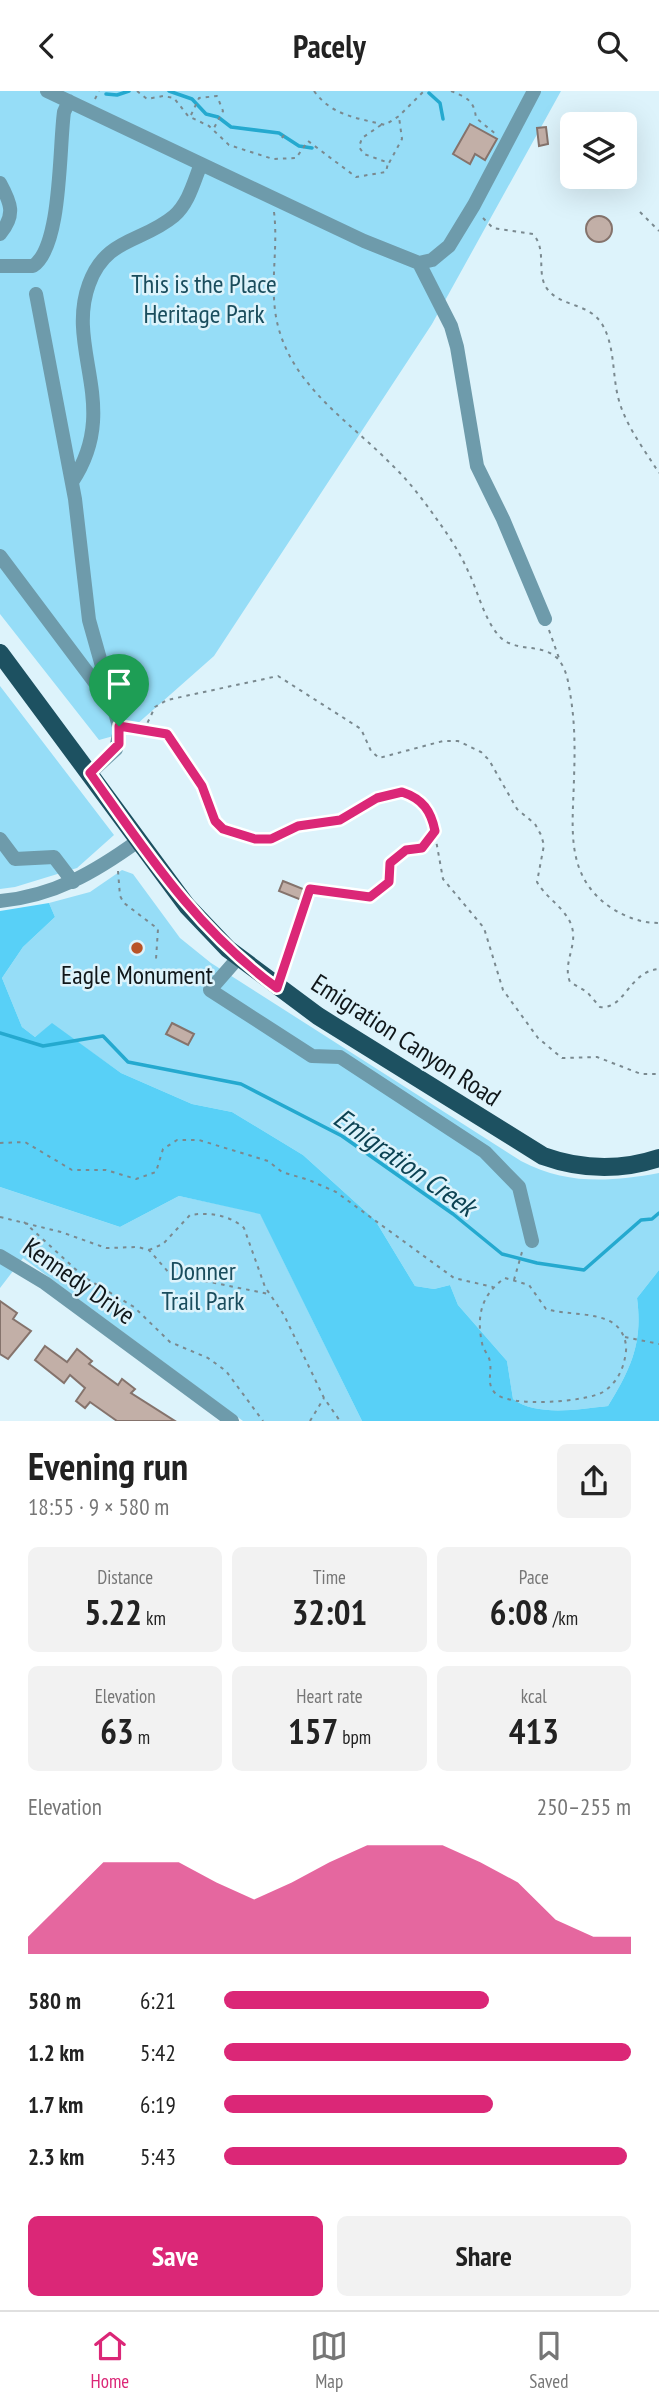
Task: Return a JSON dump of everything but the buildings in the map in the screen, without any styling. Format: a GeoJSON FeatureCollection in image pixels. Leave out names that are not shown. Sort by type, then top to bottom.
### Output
{"type":"FeatureCollection","features":[{"type":"Feature","properties":{"kind":"main road","name":"Emigration Canyon Road"},"geometry":{"type":"LineString","coordinates":[[0,653],[187,906],[238,958],[277,988],[543,1156],[583,1167],[608,1168],[634,1166],[659,1157]]}},
{"type":"Feature","properties":{"kind":"street"},"geometry":{"type":"LineString","coordinates":[[48,91],[364,241],[419,263],[451,326],[477,466],[503,519],[545,619]]}},
{"type":"Feature","properties":{"kind":"street"},"geometry":{"type":"LineString","coordinates":[[419,263],[440,255],[474,205],[534,91]]}},
{"type":"Feature","properties":{"kind":"street"},"geometry":{"type":"LineString","coordinates":[[0,266],[33,266],[45,254],[56,198],[64,112],[69,101]]}},
{"type":"Feature","properties":{"kind":"street"},"geometry":{"type":"LineString","coordinates":[[72,482],[86,459],[94,413],[84,325],[88,285],[94,271],[112,250],[155,228],[181,209],[201,164]]}},
{"type":"Feature","properties":{"kind":"street"},"geometry":{"type":"LineString","coordinates":[[0,183],[11,206],[12,216],[0,234]]}},
{"type":"Feature","properties":{"kind":"street"},"geometry":{"type":"LineString","coordinates":[[36,294],[72,482],[89,620],[119,726],[119,744],[90,773]]}},
{"type":"Feature","properties":{"kind":"street"},"geometry":{"type":"LineString","coordinates":[[0,556],[114,709]]}},
{"type":"Feature","properties":{"kind":"street"},"geometry":{"type":"LineString","coordinates":[[0,839],[15,859],[54,857],[73,882]]}},
{"type":"Feature","properties":{"kind":"street"},"geometry":{"type":"LineString","coordinates":[[0,901],[43,893],[73,882],[138,841]]}},
{"type":"Feature","properties":{"kind":"street"},"geometry":{"type":"LineString","coordinates":[[238,958],[210,990],[312,1056],[340,1057],[485,1152],[519,1187],[532,1241]]}},
{"type":"Feature","properties":{"kind":"street","name":"Kennedy Drive"},"geometry":{"type":"LineString","coordinates":[[0,1256],[45,1283],[232,1421]]}},
{"type":"Feature","properties":{"kind":"path"},"geometry":{"type":"LineString","coordinates":[[95,99],[99,91]]}},
{"type":"Feature","properties":{"kind":"path"},"geometry":{"type":"LineString","coordinates":[[138,91],[147,99],[163,96],[174,98],[191,117],[213,129],[229,145],[271,158],[293,159],[308,141],[356,177],[386,172],[401,139],[399,116]]}},
{"type":"Feature","properties":{"kind":"path"},"geometry":{"type":"LineString","coordinates":[[314,91],[341,113],[387,125],[424,91]]}},
{"type":"Feature","properties":{"kind":"path"},"geometry":{"type":"LineString","coordinates":[[451,91],[471,100],[475,106],[475,118],[497,136],[496,139]]}},
{"type":"Feature","properties":{"kind":"path"},"geometry":{"type":"LineString","coordinates":[[191,117],[198,99],[212,94],[217,96],[223,108],[222,115],[213,129]]}},
{"type":"Feature","properties":{"kind":"path"},"geometry":{"type":"LineString","coordinates":[[381,124],[362,138],[359,147],[364,154],[388,163]]}},
{"type":"Feature","properties":{"kind":"path"},"geometry":{"type":"LineString","coordinates":[[282,138],[286,132]]}},
{"type":"Feature","properties":{"kind":"path"},"geometry":{"type":"LineString","coordinates":[[269,194],[277,242],[274,270],[276,318],[282,339],[300,374],[392,464],[437,518],[467,569],[490,622],[500,638],[516,645],[545,650],[561,663]]}},
{"type":"Feature","properties":{"kind":"path"},"geometry":{"type":"LineString","coordinates":[[474,205],[493,228],[533,234],[542,248],[543,279],[547,289],[554,295],[580,306],[600,321],[611,348],[615,382],[623,410],[659,473]]}},
{"type":"Feature","properties":{"kind":"path"},"geometry":{"type":"LineString","coordinates":[[640,212],[659,231]]}},
{"type":"Feature","properties":{"kind":"path"},"geometry":{"type":"LineString","coordinates":[[545,619],[567,676],[575,728],[571,833],[579,872],[601,901],[616,912],[634,920],[659,923]]}},
{"type":"Feature","properties":{"kind":"path"},"geometry":{"type":"LineString","coordinates":[[145,728],[155,706],[167,699],[278,676],[356,725],[379,758],[443,741],[469,745],[489,759],[509,797],[541,835],[544,845],[537,882],[565,913],[571,926],[573,940],[567,971],[572,984],[587,992],[600,1007],[607,1008],[615,1003],[640,974],[659,969]]}},
{"type":"Feature","properties":{"kind":"path"},"geometry":{"type":"LineString","coordinates":[[119,726],[163,732],[173,740],[202,786],[212,817],[223,829],[255,839],[271,839],[298,826],[340,820],[377,798],[402,792],[424,805],[432,818],[443,879],[478,918],[490,941],[503,990],[538,1038],[562,1058],[597,1057],[641,1074],[659,1074]]}},
{"type":"Feature","properties":{"kind":"path"},"geometry":{"type":"LineString","coordinates":[[277,988],[310,889],[370,897],[389,882],[390,863],[406,850],[422,848],[435,831]]}},
{"type":"Feature","properties":{"kind":"path"},"geometry":{"type":"LineString","coordinates":[[118,871],[120,897],[124,903],[158,929],[156,959]]}},
{"type":"Feature","properties":{"kind":"path"},"geometry":{"type":"LineString","coordinates":[[0,1143],[25,1142],[72,1170],[97,1169],[136,1179],[156,1172],[163,1149],[170,1143],[199,1140],[268,1161],[282,1173],[327,1188],[402,1237],[454,1277],[493,1287]]}},
{"type":"Feature","properties":{"kind":"path"},"geometry":{"type":"LineString","coordinates":[[149,1250],[163,1244],[190,1215],[213,1214],[236,1221],[244,1229],[270,1294],[284,1315],[324,1398],[341,1421]]}},
{"type":"Feature","properties":{"kind":"path"},"geometry":{"type":"LineString","coordinates":[[0,1217],[61,1231],[106,1248],[138,1247],[149,1250],[170,1273],[270,1294]]}},
{"type":"Feature","properties":{"kind":"path"},"geometry":{"type":"LineString","coordinates":[[24,1222],[83,1277],[134,1307],[170,1342],[208,1358],[226,1371],[263,1421]]}},
{"type":"Feature","properties":{"kind":"path"},"geometry":{"type":"LineString","coordinates":[[514,1281],[519,1255]]}},
{"type":"Feature","properties":{"kind":"path"},"geometry":{"type":"LineString","coordinates":[[505,1278],[514,1281],[529,1285],[546,1309],[609,1321],[618,1327],[624,1337],[626,1352],[621,1373],[602,1392],[586,1397],[521,1403],[501,1398],[490,1384],[490,1362],[482,1347],[479,1326],[480,1311],[493,1287],[505,1278]]}},
{"type":"Feature","properties":{"kind":"path"},"geometry":{"type":"LineString","coordinates":[[624,1337],[659,1344]]}},
{"type":"Feature","properties":{"kind":"path"},"geometry":{"type":"LineString","coordinates":[[310,1421],[324,1398]]}},
{"type":"Feature","properties":{"kind":"green space","name":"This is the Place Heritage Park"},"geometry":{"type":"Polygon","coordinates":[[[0,91],[561,91],[432,324],[214,656],[128,732],[99,740],[0,614],[0,91]]]}},
{"type":"Feature","properties":{"kind":"green space"},"geometry":{"type":"Polygon","coordinates":[[[0,686],[114,835],[77,868],[0,889],[0,686]]]}},
{"type":"Feature","properties":{"kind":"green space"},"geometry":{"type":"Polygon","coordinates":[[[122,870],[133,874],[180,938],[211,963],[521,1161],[538,1169],[572,1178],[623,1178],[659,1173],[659,1270],[637,1298],[637,1342],[629,1367],[608,1406],[546,1410],[523,1405],[513,1399],[507,1361],[458,1305],[450,1285],[434,1289],[415,1286],[375,1220],[303,1155],[232,1112],[192,1104],[121,1073],[52,1024],[35,1037],[22,1027],[2,978],[23,947],[55,917],[49,903],[90,892],[122,870]]]}},
{"type":"Feature","properties":{"kind":"green space","name":"Donner Trail Park"},"geometry":{"type":"Polygon","coordinates":[[[0,1187],[120,1227],[179,1196],[260,1213],[362,1421],[243,1421],[23,1258],[0,1288],[0,1187]]]}},
{"type":"Feature","properties":{"kind":"shaded area"},"geometry":{"type":"Polygon","coordinates":[[[49,903],[55,917],[23,947],[2,978],[22,1027],[35,1037],[52,1023],[121,1073],[192,1104],[232,1112],[303,1155],[375,1220],[415,1286],[434,1289],[450,1285],[458,1305],[507,1361],[513,1399],[523,1405],[546,1410],[608,1406],[629,1367],[637,1342],[637,1298],[659,1270],[659,1421],[362,1421],[260,1214],[179,1196],[120,1227],[0,1187],[0,911],[49,903]]]}},
{"type":"Feature","properties":{"kind":"waterway"},"geometry":{"type":"LineString","coordinates":[[106,94],[117,95],[129,91]]}},
{"type":"Feature","properties":{"kind":"waterway"},"geometry":{"type":"LineString","coordinates":[[169,91],[192,99],[206,114],[218,117],[231,127],[279,133],[299,146],[312,148]]}},
{"type":"Feature","properties":{"kind":"waterway"},"geometry":{"type":"LineString","coordinates":[[429,93],[440,103],[443,119]]}},
{"type":"Feature","properties":{"kind":"waterway","name":"Emigration Creek"},"geometry":{"type":"LineString","coordinates":[[0,1033],[43,1046],[103,1036],[128,1062],[241,1084],[342,1136],[453,1214],[502,1254],[537,1263],[584,1270],[641,1220],[652,1219],[659,1213]]}},
{"type":"Feature","properties":{"kind":"place","name":"Eagle Monument"},"geometry":{"type":"Point","coordinates":[137,948]}},
{"type":"Feature","properties":{"kind":"route"},"geometry":{"type":"LineString","coordinates":[[119,726],[145,728],[167,734],[191,767],[202,786],[212,817],[223,829],[255,839],[271,839],[298,826],[346,818],[377,798],[402,792],[421,801],[432,818],[435,831],[422,848],[406,850],[390,863],[389,882],[370,897],[310,889],[277,988],[228,949],[187,906],[90,773],[116,749],[119,744],[119,726]]}}]}
